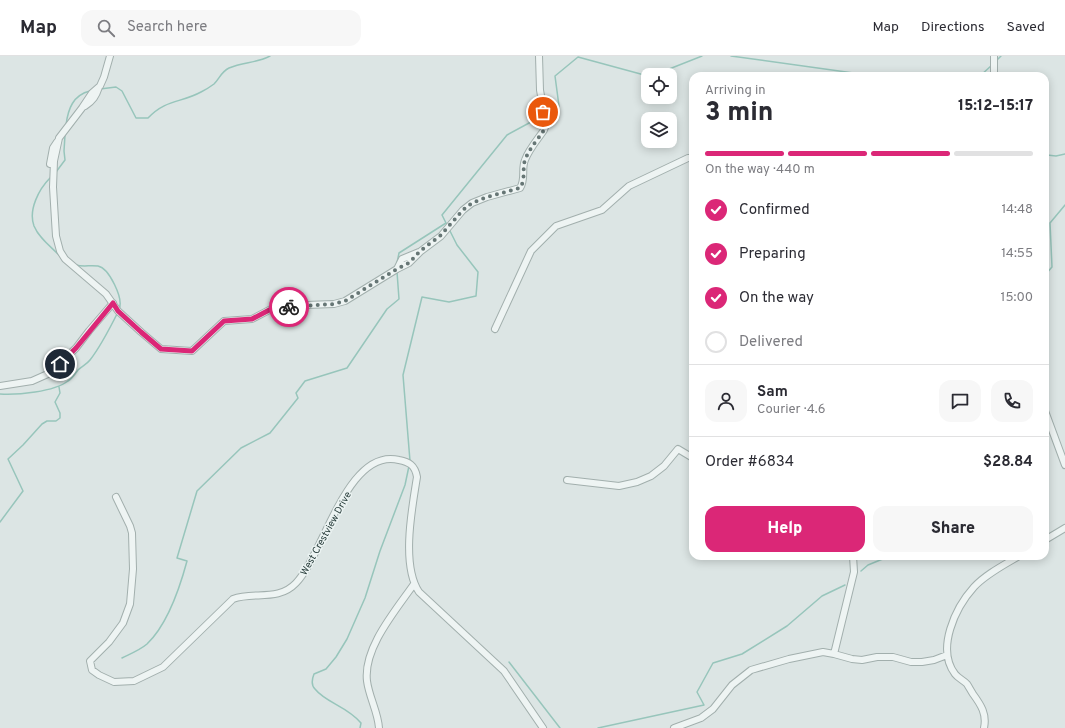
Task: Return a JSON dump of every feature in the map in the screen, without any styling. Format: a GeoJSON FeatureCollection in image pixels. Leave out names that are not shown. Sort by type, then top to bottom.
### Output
{"type":"FeatureCollection","features":[{"type":"Feature","properties":{"kind":"street"},"geometry":{"type":"LineString","coordinates":[[110,56],[100,86],[92,93],[59,138],[54,161],[53,187],[54,220],[60,251],[65,259],[106,294],[118,311],[161,349],[192,351],[224,321],[252,319],[273,308],[334,304],[345,301],[409,263],[420,251],[436,240],[463,210],[472,203],[487,197],[520,188],[524,181],[524,165],[526,159],[544,130],[546,124],[540,90],[539,56]]}},
{"type":"Feature","properties":{"kind":"street"},"geometry":{"type":"LineString","coordinates":[[994,56],[994,72]]}},
{"type":"Feature","properties":{"kind":"street"},"geometry":{"type":"LineString","coordinates":[[495,329],[531,251],[556,226],[602,210],[629,186],[689,158]]}},
{"type":"Feature","properties":{"kind":"street"},"geometry":{"type":"LineString","coordinates":[[0,386],[32,381],[50,373],[76,348],[113,303]]}},
{"type":"Feature","properties":{"kind":"street"},"geometry":{"type":"LineString","coordinates":[[1049,422],[1065,465]]}},
{"type":"Feature","properties":{"kind":"street"},"geometry":{"type":"LineString","coordinates":[[566,480],[618,486],[637,482],[651,476],[664,466],[678,449],[689,456]]}},
{"type":"Feature","properties":{"kind":"street","name":"West Crestview Drive"},"geometry":{"type":"LineString","coordinates":[[116,497],[132,533],[133,569],[130,604],[123,623],[109,642],[90,661],[92,670],[114,682],[134,681],[162,667],[233,599],[241,596],[269,596],[282,592],[295,584],[304,574],[350,486],[368,466],[377,460],[384,459],[407,462],[416,470],[417,476],[410,530],[410,563],[414,584],[419,592],[504,671],[543,728]]}},
{"type":"Feature","properties":{"kind":"street"},"geometry":{"type":"LineString","coordinates":[[1049,538],[1065,528]]}},
{"type":"Feature","properties":{"kind":"street"},"geometry":{"type":"LineString","coordinates":[[834,654],[854,572],[853,560]]}},
{"type":"Feature","properties":{"kind":"street"},"geometry":{"type":"LineString","coordinates":[[984,728],[984,710],[967,685],[956,675],[948,663],[947,641],[962,602],[974,586],[1013,560]]}},
{"type":"Feature","properties":{"kind":"street"},"geometry":{"type":"LineString","coordinates":[[379,728],[377,715],[367,682],[366,673],[368,663],[372,648],[377,638],[414,584]]}},
{"type":"Feature","properties":{"kind":"street"},"geometry":{"type":"LineString","coordinates":[[674,728],[701,718],[713,709],[732,685],[751,670],[789,659],[823,652],[852,659],[862,660],[877,657],[893,657],[910,662],[934,660],[947,655]]}},
{"type":"Feature","properties":{"kind":"waterway"},"geometry":{"type":"LineString","coordinates":[[100,89],[116,87],[122,91],[136,118],[148,118],[161,107],[194,95],[208,88],[214,84],[222,73],[229,68],[270,56]]}},
{"type":"Feature","properties":{"kind":"waterway"},"geometry":{"type":"LineString","coordinates":[[672,68],[702,56]]}},
{"type":"Feature","properties":{"kind":"waterway"},"geometry":{"type":"LineString","coordinates":[[731,56],[846,72]]}},
{"type":"Feature","properties":{"kind":"waterway"},"geometry":{"type":"LineString","coordinates":[[996,61],[1001,56]]}},
{"type":"Feature","properties":{"kind":"waterway"},"geometry":{"type":"LineString","coordinates":[[545,114],[559,106],[555,76],[578,57],[641,74]]}},
{"type":"Feature","properties":{"kind":"waterway"},"geometry":{"type":"LineString","coordinates":[[984,72],[992,65]]}},
{"type":"Feature","properties":{"kind":"waterway"},"geometry":{"type":"LineString","coordinates":[[66,125],[70,108],[75,99],[90,91]]}},
{"type":"Feature","properties":{"kind":"waterway"},"geometry":{"type":"LineString","coordinates":[[447,225],[442,215],[507,135],[542,116]]}},
{"type":"Feature","properties":{"kind":"waterway"},"geometry":{"type":"LineString","coordinates":[[56,172],[65,160],[65,135]]}},
{"type":"Feature","properties":{"kind":"waterway"},"geometry":{"type":"LineString","coordinates":[[1049,155],[1056,156],[1065,154]]}},
{"type":"Feature","properties":{"kind":"waterway"},"geometry":{"type":"LineString","coordinates":[[50,178],[42,188],[32,213],[34,226],[39,234],[59,255]]}},
{"type":"Feature","properties":{"kind":"waterway"},"geometry":{"type":"LineString","coordinates":[[1049,270],[1052,267],[1050,223],[1065,205]]}},
{"type":"Feature","properties":{"kind":"waterway"},"geometry":{"type":"LineString","coordinates":[[397,263],[399,253],[446,223]]}},
{"type":"Feature","properties":{"kind":"waterway"},"geometry":{"type":"LineString","coordinates":[[410,461],[403,375],[422,297],[449,302],[476,296],[478,272],[457,245],[449,229]]}},
{"type":"Feature","properties":{"kind":"waterway"},"geometry":{"type":"LineString","coordinates":[[76,265],[98,266],[107,272],[114,284],[119,298],[119,309]]}},
{"type":"Feature","properties":{"kind":"waterway"},"geometry":{"type":"LineString","coordinates":[[122,658],[147,644],[161,627],[172,605],[187,561],[177,558],[197,491],[241,448],[270,433],[298,398],[296,393],[305,381],[347,368],[387,309],[399,299],[397,272]]}},
{"type":"Feature","properties":{"kind":"waterway"},"geometry":{"type":"LineString","coordinates":[[0,394],[25,393],[45,390],[62,385],[94,355],[118,312]]}},
{"type":"Feature","properties":{"kind":"waterway"},"geometry":{"type":"LineString","coordinates":[[0,522],[23,491],[8,459],[42,424],[47,421],[56,421],[60,418],[60,413],[55,402],[60,393],[59,387]]}},
{"type":"Feature","properties":{"kind":"waterway"},"geometry":{"type":"LineString","coordinates":[[360,728],[361,723],[355,717],[325,698],[315,689],[312,684],[313,678],[314,674],[326,669],[336,657],[347,639],[365,598],[380,551],[405,485],[409,466]]}},
{"type":"Feature","properties":{"kind":"waterway"},"geometry":{"type":"LineString","coordinates":[[861,571],[868,565],[880,560]]}},
{"type":"Feature","properties":{"kind":"waterway"},"geometry":{"type":"LineString","coordinates":[[598,728],[704,705],[697,692],[713,663],[742,654],[787,626],[822,596],[845,585]]}},
{"type":"Feature","properties":{"kind":"waterway"},"geometry":{"type":"LineString","coordinates":[[509,662],[560,728]]}},
{"type":"Feature","properties":{"kind":"way so far"},"geometry":{"type":"LineString","coordinates":[[289,307],[334,304],[345,301],[409,263],[420,251],[436,240],[453,220],[472,203],[487,197],[520,188],[524,181],[524,165],[526,159],[544,130],[546,124],[543,112]]}},
{"type":"Feature","properties":{"kind":"route"},"geometry":{"type":"LineString","coordinates":[[60,364],[76,348],[88,331],[113,303],[118,311],[161,349],[192,351],[224,321],[252,319],[273,308],[289,307]]}}]}
